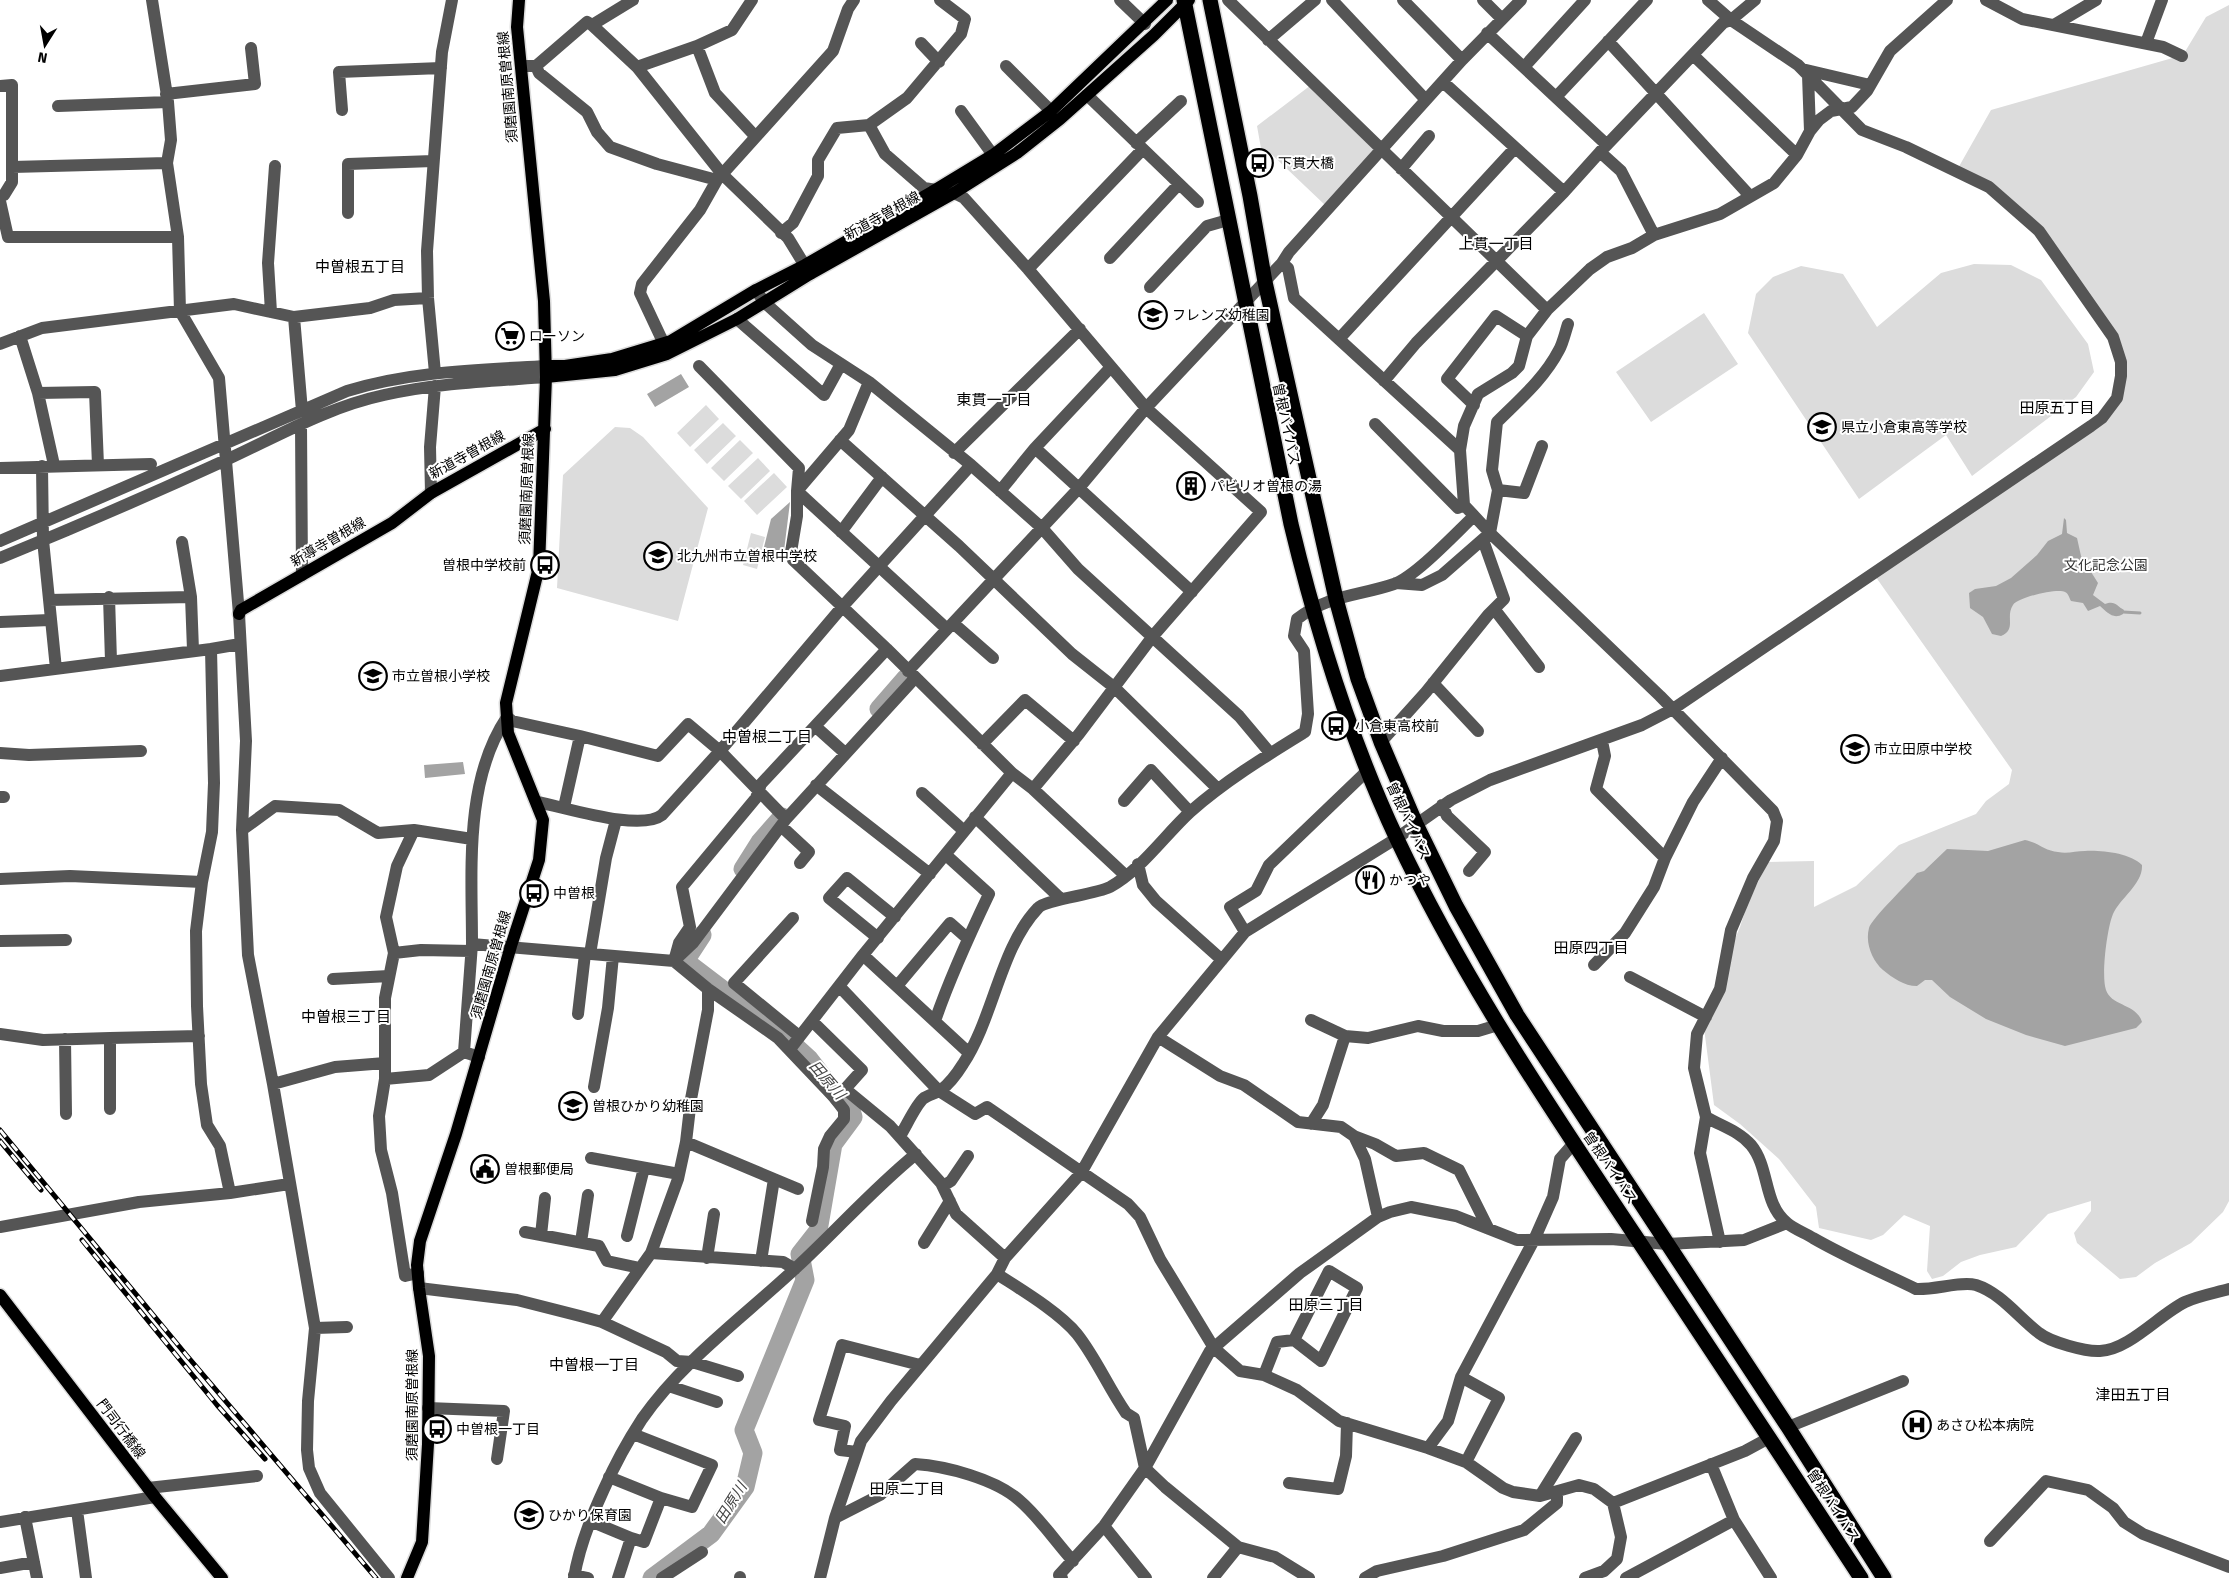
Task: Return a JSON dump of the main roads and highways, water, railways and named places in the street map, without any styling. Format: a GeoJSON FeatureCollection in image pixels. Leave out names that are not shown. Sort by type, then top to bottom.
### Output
{"type":"FeatureCollection","features":[{"type":"Feature","properties":{"kind":"highway","name":"曽根バイパス"},"geometry":{"type":"LineString","coordinates":[[1210,0],[1250,196],[1265,282],[1336,599],[1358,679],[1381,742],[1416,824],[1456,906],[1518,1015],[1788,1427],[1884,1578]]}},
{"type":"Feature","properties":{"kind":"highway","name":"曽根バイパス"},"geometry":{"type":"LineString","coordinates":[[1186,1],[1228,220],[1291,524],[1311,608],[1367,770],[1397,838],[1462,965],[1498,1025],[1574,1144],[1861,1578]]}},
{"type":"Feature","properties":{"kind":"main road","name":"須磨園南原曽根線"},"geometry":{"type":"LineString","coordinates":[[407,1578],[422,1542],[428,1408],[429,1356],[418,1273],[420,1241],[456,1134],[511,946],[539,860],[543,820],[508,733],[506,703],[539,567],[545,430],[544,301],[517,27],[519,0]]}},
{"type":"Feature","properties":{"kind":"main road","name":"新道寺曽根線"},"geometry":{"type":"LineString","coordinates":[[546,372],[615,370],[667,354],[737,319],[808,270],[993,155],[1051,111],[1168,0]]}},
{"type":"Feature","properties":{"kind":"main road","name":"新道寺曽根線"},"geometry":{"type":"LineString","coordinates":[[546,372],[566,366],[612,359],[664,344],[756,290],[808,270],[954,193],[1017,153],[1088,96],[1154,35],[1186,1]]}},
{"type":"Feature","properties":{"kind":"main road","name":"新道寺曽根線"},"geometry":{"type":"LineString","coordinates":[[431,493],[545,430]]}},
{"type":"Feature","properties":{"kind":"main road","name":"新導寺曽根線"},"geometry":{"type":"LineString","coordinates":[[240,614],[241,610],[392,522],[431,493]]}},
{"type":"Feature","properties":{"kind":"main road","name":"門司行橋線"},"geometry":{"type":"LineString","coordinates":[[0,1295],[151,1493],[222,1578]]}},
{"type":"Feature","properties":{"kind":"waterway"},"geometry":{"type":"LineString","coordinates":[[2123,612],[2140,613]]}},
{"type":"Feature","properties":{"kind":"waterway","name":"田原川"},"geometry":{"type":"LineString","coordinates":[[879,709],[906,678]]}},
{"type":"Feature","properties":{"kind":"waterway","name":"田原川"},"geometry":{"type":"LineString","coordinates":[[743,869],[760,842],[782,817]]}},
{"type":"Feature","properties":{"kind":"waterway","name":"田原川"},"geometry":{"type":"LineString","coordinates":[[652,1578],[711,1534],[745,1487],[753,1453],[744,1430],[805,1280],[800,1254],[818,1231],[833,1144],[853,1117],[850,1107],[839,1098],[809,1059],[786,1038],[685,961],[702,935]]}},
{"type":"Feature","properties":{"kind":"railway"},"geometry":{"type":"LineString","coordinates":[[0,1130],[188,1357],[376,1578]]}},
{"type":"Feature","properties":{"kind":"railway"},"geometry":{"type":"LineString","coordinates":[[0,1141],[41,1190]]}},
{"type":"Feature","properties":{"kind":"railway"},"geometry":{"type":"LineString","coordinates":[[82,1240],[217,1405],[265,1459]]}},
{"type":"Feature","properties":{"kind":"place","name":"下貫大橋"},"geometry":{"type":"Point","coordinates":[1259,163]}},
{"type":"Feature","properties":{"kind":"place","name":"フレンズ幼稚園"},"geometry":{"type":"Point","coordinates":[1153,315]}},
{"type":"Feature","properties":{"kind":"place","name":"ローソン"},"geometry":{"type":"Point","coordinates":[510,336]}},
{"type":"Feature","properties":{"kind":"place","name":"県立小倉東高等学校"},"geometry":{"type":"Point","coordinates":[1822,427]}},
{"type":"Feature","properties":{"kind":"place","name":"パビリオ曽根の湯"},"geometry":{"type":"Point","coordinates":[1191,486]}},
{"type":"Feature","properties":{"kind":"place","name":"北九州市立曽根中学校"},"geometry":{"type":"Point","coordinates":[658,556]}},
{"type":"Feature","properties":{"kind":"place","name":"曽根中学校前"},"geometry":{"type":"Point","coordinates":[545,565]}},
{"type":"Feature","properties":{"kind":"place","name":"市立曽根小学校"},"geometry":{"type":"Point","coordinates":[373,676]}},
{"type":"Feature","properties":{"kind":"place","name":"小倉東高校前"},"geometry":{"type":"Point","coordinates":[1336,726]}},
{"type":"Feature","properties":{"kind":"place","name":"市立田原中学校"},"geometry":{"type":"Point","coordinates":[1855,749]}},
{"type":"Feature","properties":{"kind":"place","name":"かつや"},"geometry":{"type":"Point","coordinates":[1370,880]}},
{"type":"Feature","properties":{"kind":"place","name":"中曽根"},"geometry":{"type":"Point","coordinates":[534,893]}},
{"type":"Feature","properties":{"kind":"place","name":"曽根ひかり幼稚園"},"geometry":{"type":"Point","coordinates":[573,1106]}},
{"type":"Feature","properties":{"kind":"place","name":"曽根郵便局"},"geometry":{"type":"Point","coordinates":[485,1169]}},
{"type":"Feature","properties":{"kind":"place","name":"あさひ松本病院"},"geometry":{"type":"Point","coordinates":[1917,1425]}},
{"type":"Feature","properties":{"kind":"place","name":"中曽根一丁目"},"geometry":{"type":"Point","coordinates":[437,1429]}},
{"type":"Feature","properties":{"kind":"place","name":"ひかり保育園"},"geometry":{"type":"Point","coordinates":[529,1515]}},
{"type":"Feature","properties":{"kind":"district","name":"上貫一丁目"},"geometry":{"type":"Point","coordinates":[1496,244]}},
{"type":"Feature","properties":{"kind":"district","name":"中曽根五丁目"},"geometry":{"type":"Point","coordinates":[360,267]}},
{"type":"Feature","properties":{"kind":"district","name":"東貫一丁目"},"geometry":{"type":"Point","coordinates":[994,400]}},
{"type":"Feature","properties":{"kind":"district","name":"田原五丁目"},"geometry":{"type":"Point","coordinates":[2057,408]}},
{"type":"Feature","properties":{"kind":"district","name":"中曽根二丁目"},"geometry":{"type":"Point","coordinates":[767,737]}},
{"type":"Feature","properties":{"kind":"district","name":"田原四丁目"},"geometry":{"type":"Point","coordinates":[1591,948]}},
{"type":"Feature","properties":{"kind":"district","name":"中曽根三丁目"},"geometry":{"type":"Point","coordinates":[346,1017]}},
{"type":"Feature","properties":{"kind":"district","name":"田原三丁目"},"geometry":{"type":"Point","coordinates":[1326,1305]}},
{"type":"Feature","properties":{"kind":"district","name":"中曽根一丁目"},"geometry":{"type":"Point","coordinates":[594,1365]}},
{"type":"Feature","properties":{"kind":"district","name":"津田五丁目"},"geometry":{"type":"Point","coordinates":[2133,1395]}},
{"type":"Feature","properties":{"kind":"district","name":"田原二丁目"},"geometry":{"type":"Point","coordinates":[907,1489]}},
{"type":"Feature","properties":{"kind":"park label","name":"文化記念公園"},"geometry":{"type":"Point","coordinates":[2106,565]}}]}
